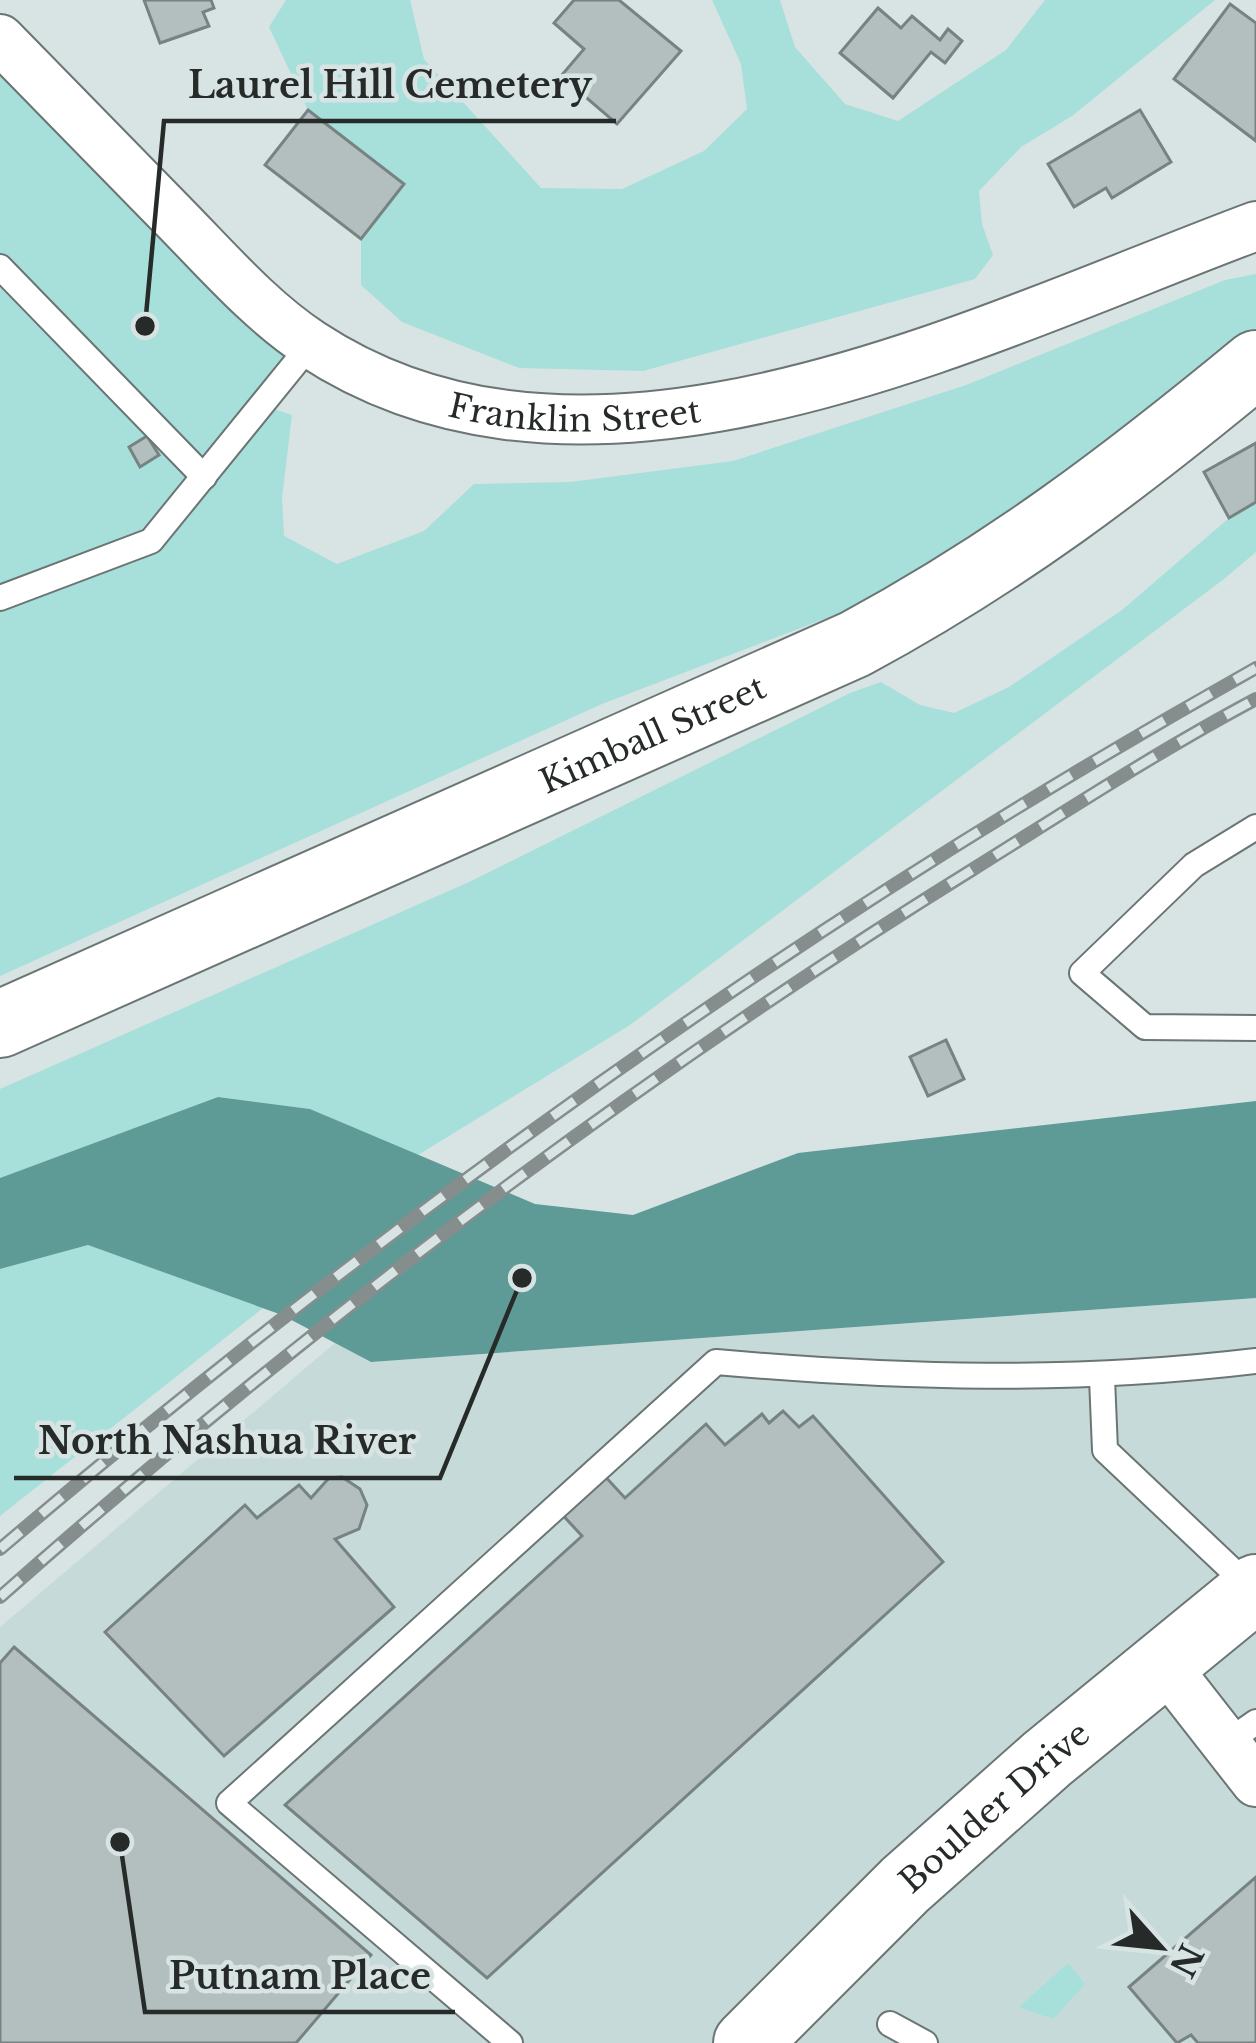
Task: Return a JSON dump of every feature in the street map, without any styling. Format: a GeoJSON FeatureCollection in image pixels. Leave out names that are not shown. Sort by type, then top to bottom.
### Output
{"type":"FeatureCollection","features":[{"type":"Feature","properties":{"kind":"main road","name":"Kimball Street"},"geometry":{"type":"LineString","coordinates":[[0,1024],[855,644],[947,594],[1056,524],[1256,364]]}},
{"type":"Feature","properties":{"kind":"main road","name":"Boulder Drive"},"geometry":{"type":"LineString","coordinates":[[748,2043],[905,1885],[1254,1589]]}},
{"type":"Feature","properties":{"kind":"street","name":"Franklin Street"},"geometry":{"type":"LineString","coordinates":[[0,40],[207,250],[311,344],[387,380],[499,417],[586,423],[641,418],[839,377],[1256,226]]}},
{"type":"Feature","properties":{"kind":"street"},"geometry":{"type":"LineString","coordinates":[[1163,1663],[1241,1733],[1256,1782]]}},
{"type":"Feature","properties":{"kind":"lane"},"geometry":{"type":"LineString","coordinates":[[0,267],[204,477]]}},
{"type":"Feature","properties":{"kind":"lane"},"geometry":{"type":"LineString","coordinates":[[0,598],[151,541],[311,344]]}},
{"type":"Feature","properties":{"kind":"lane"},"geometry":{"type":"LineString","coordinates":[[1256,827],[1194,865],[1082,974],[1145,1027],[1256,1028]]}},
{"type":"Feature","properties":{"kind":"lane"},"geometry":{"type":"LineString","coordinates":[[510,2043],[229,1803],[716,1362],[850,1374],[1102,1378],[1256,1361]]}},
{"type":"Feature","properties":{"kind":"lane"},"geometry":{"type":"LineString","coordinates":[[1102,1378],[1105,1450],[1254,1589]]}},
{"type":"Feature","properties":{"kind":"lane"},"geometry":{"type":"LineString","coordinates":[[890,2024],[925,2043]]}},
{"type":"Feature","properties":{"kind":"shaded area"},"geometry":{"type":"Polygon","coordinates":[[[286,0],[410,0],[424,59],[541,188],[622,189],[704,151],[747,109],[741,64],[712,0],[780,0],[795,47],[845,104],[898,121],[1006,50],[1045,0],[1215,0],[1072,116],[1021,147],[979,191],[982,224],[993,255],[975,279],[643,371],[519,368],[402,322],[361,285],[361,239],[403,184],[308,110],[269,27],[286,0]]]}},
{"type":"Feature","properties":{"kind":"shaded area"},"geometry":{"type":"Polygon","coordinates":[[[0,39],[311,344],[262,405],[292,415],[282,498],[284,536],[337,564],[424,531],[474,484],[570,482],[733,461],[966,385],[1225,280],[1256,274],[1256,328],[1097,464],[887,595],[602,704],[0,976],[0,39]]]}},
{"type":"Feature","properties":{"kind":"shaded area"},"geometry":{"type":"Polygon","coordinates":[[[1256,502],[1256,552],[1224,579],[630,1025],[418,1155],[310,1109],[218,1097],[0,1178],[0,1089],[469,882],[850,693],[881,682],[920,705],[954,713],[1009,687],[1122,610],[1229,518],[1256,502]]]}},
{"type":"Feature","properties":{"kind":"shaded area"},"geometry":{"type":"Polygon","coordinates":[[[218,1097],[310,1109],[535,1204],[633,1215],[798,1153],[1256,1101],[1256,1298],[371,1362],[282,1315],[88,1245],[0,1269],[0,1178],[218,1097]]]}},
{"type":"Feature","properties":{"kind":"shaded area"},"geometry":{"type":"Polygon","coordinates":[[[88,1245],[263,1308],[0,1516],[0,1269],[88,1245]]]}},
{"type":"Feature","properties":{"kind":"shaded area"},"geometry":{"type":"Polygon","coordinates":[[[1256,1298],[1256,2043],[0,2043],[0,1627],[335,1343],[371,1362],[1256,1298]]]}},
{"type":"Feature","properties":{"kind":"shaded area"},"geometry":{"type":"Polygon","coordinates":[[[1068,1963],[1085,1984],[1053,2019],[1019,2007],[1068,1963]]]}},
{"type":"Feature","properties":{"kind":"building"},"geometry":{"type":"Polygon","coordinates":[[[144,0],[211,0],[214,8],[203,12],[209,26],[160,43],[144,0]]]}},
{"type":"Feature","properties":{"kind":"building"},"geometry":{"type":"Polygon","coordinates":[[[574,0],[619,0],[681,51],[617,124],[561,76],[584,49],[554,23],[574,0]]]}},
{"type":"Feature","properties":{"kind":"building"},"geometry":{"type":"Polygon","coordinates":[[[1230,4],[1256,23],[1256,141],[1174,79],[1230,4]]]}},
{"type":"Feature","properties":{"kind":"building"},"geometry":{"type":"Polygon","coordinates":[[[878,8],[901,28],[912,16],[940,40],[948,29],[962,41],[945,63],[931,52],[893,98],[840,53],[878,8]]]}},
{"type":"Feature","properties":{"kind":"building"},"geometry":{"type":"Polygon","coordinates":[[[308,110],[404,184],[361,239],[265,165],[308,110]]]}},
{"type":"Feature","properties":{"kind":"building"},"geometry":{"type":"Polygon","coordinates":[[[1140,110],[1171,162],[1112,198],[1106,188],[1074,207],[1048,164],[1140,110]]]}},
{"type":"Feature","properties":{"kind":"building"},"geometry":{"type":"Polygon","coordinates":[[[147,436],[159,455],[140,467],[129,447],[147,436]]]}},
{"type":"Feature","properties":{"kind":"building"},"geometry":{"type":"Polygon","coordinates":[[[1256,443],[1256,502],[1229,518],[1204,472],[1256,443]]]}},
{"type":"Feature","properties":{"kind":"building"},"geometry":{"type":"Polygon","coordinates":[[[946,1040],[964,1079],[928,1096],[910,1057],[946,1040]]]}},
{"type":"Feature","properties":{"kind":"building"},"geometry":{"type":"Polygon","coordinates":[[[783,1411],[799,1427],[813,1416],[943,1562],[487,1978],[285,1805],[582,1536],[558,1510],[601,1472],[625,1498],[706,1424],[725,1445],[762,1414],[769,1423],[783,1411]]]}},
{"type":"Feature","properties":{"kind":"building"},"geometry":{"type":"Polygon","coordinates":[[[342,1477],[360,1489],[367,1505],[359,1529],[335,1539],[394,1607],[224,1756],[105,1632],[245,1505],[257,1518],[299,1485],[311,1498],[329,1478],[342,1477]]]}},
{"type":"Feature","properties":{"kind":"building"},"geometry":{"type":"Polygon","coordinates":[[[14,1647],[371,1955],[296,2043],[0,2043],[0,1663],[14,1647]]]}},
{"type":"Feature","properties":{"kind":"building"},"geometry":{"type":"Polygon","coordinates":[[[1256,1877],[1256,2043],[1198,2043],[1191,2035],[1177,2043],[1129,1987],[1256,1877]]]}},
{"type":"Feature","properties":{"kind":"railway"},"geometry":{"type":"LineString","coordinates":[[0,1549],[298,1307],[606,1078],[926,865],[1256,668]]}},
{"type":"Feature","properties":{"kind":"railway"},"geometry":{"type":"LineString","coordinates":[[0,1597],[232,1400],[595,1122],[847,950],[1114,781],[1256,699]]}},
{"type":"Feature","properties":{"kind":"place","name":"Laurel Hill Cemetery"},"geometry":{"type":"Point","coordinates":[145,326]}},
{"type":"Feature","properties":{"kind":"place","name":"North Nashua River"},"geometry":{"type":"Point","coordinates":[522,1278]}},
{"type":"Feature","properties":{"kind":"place","name":"Putnam Place"},"geometry":{"type":"Point","coordinates":[120,1842]}}]}
